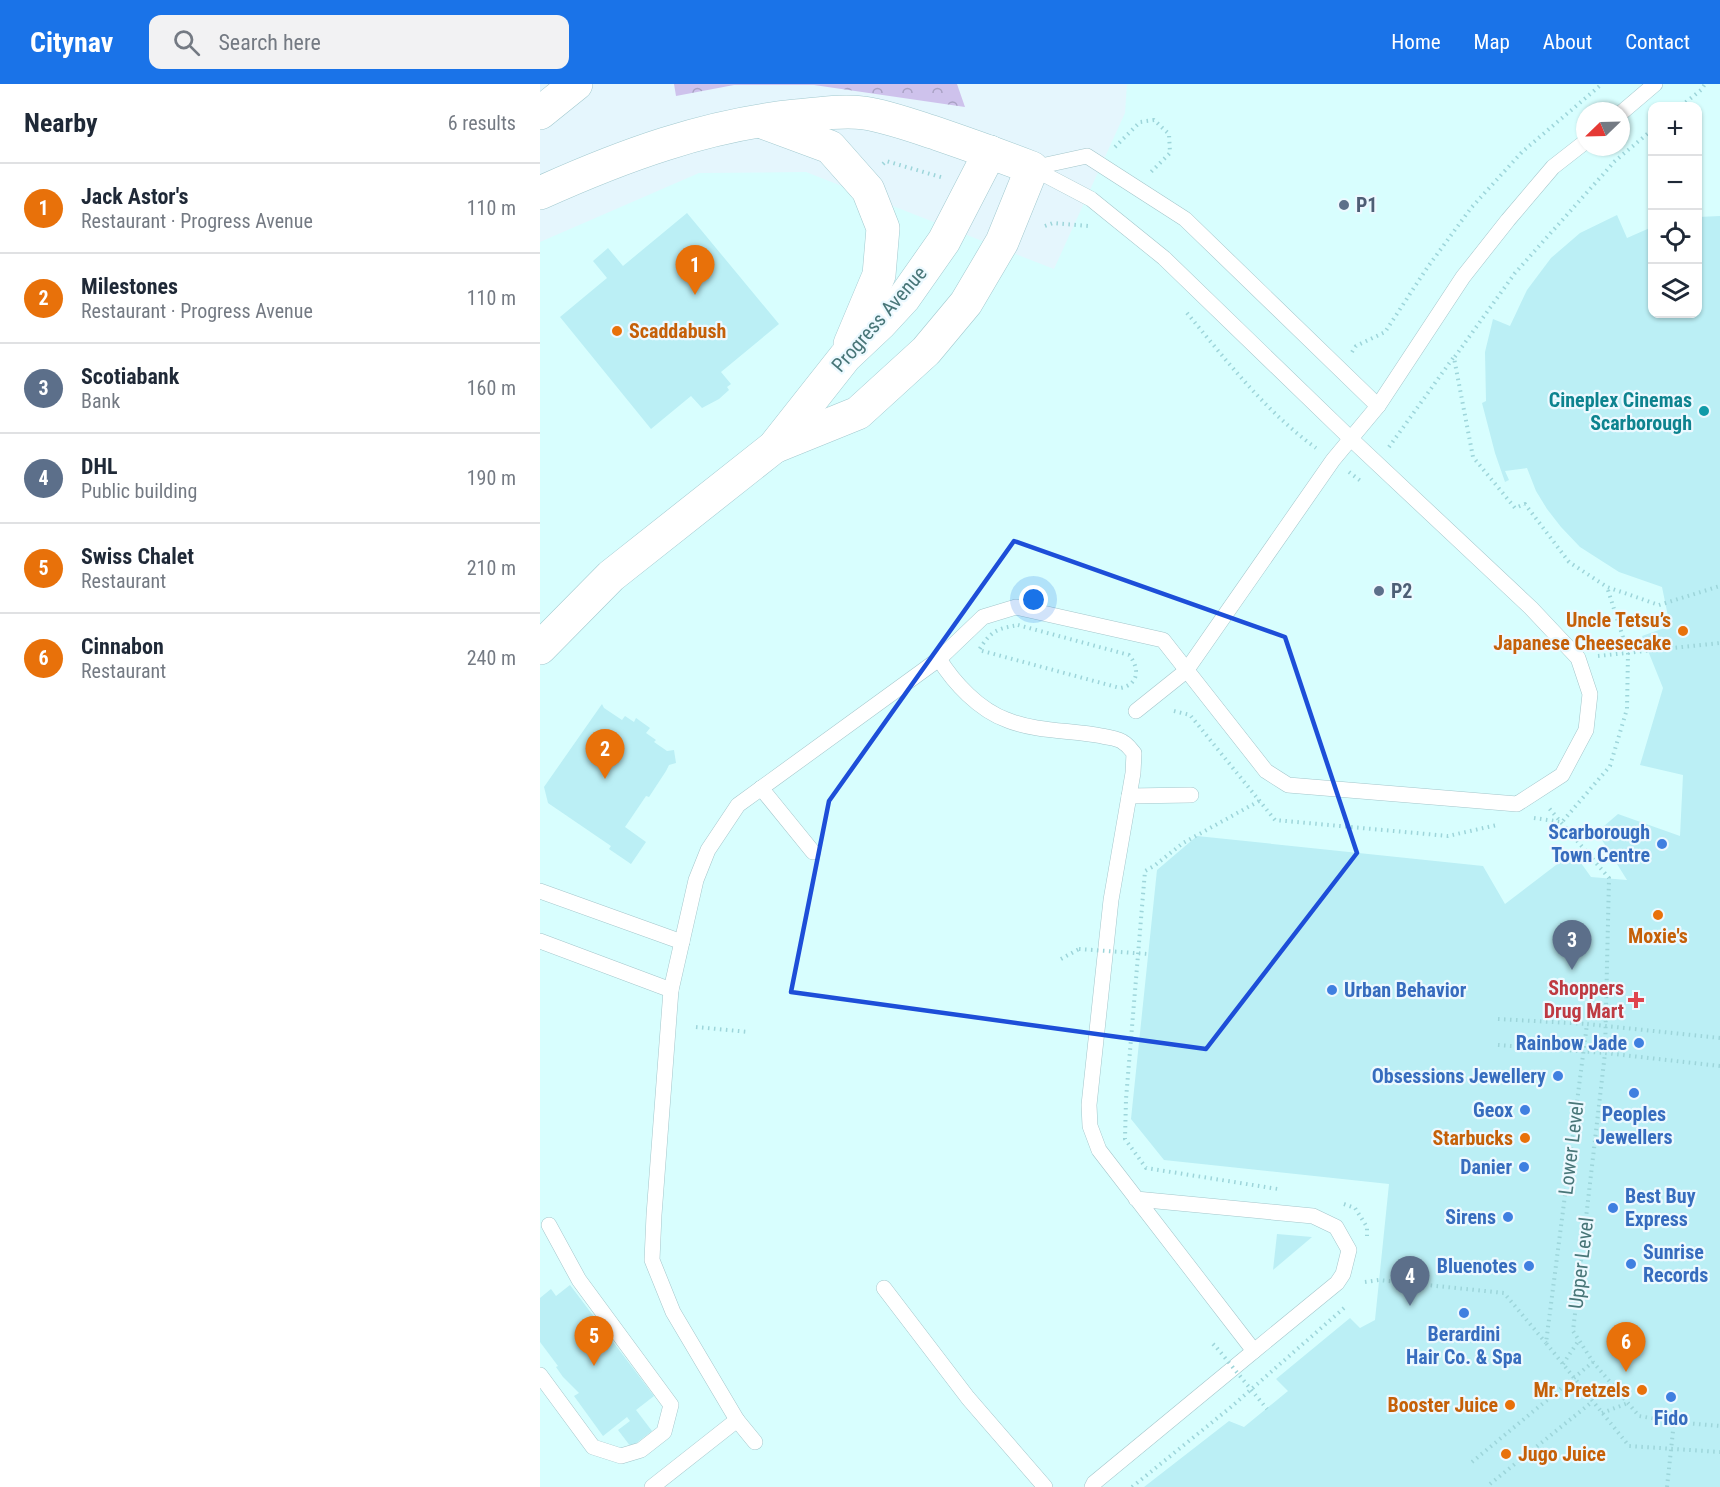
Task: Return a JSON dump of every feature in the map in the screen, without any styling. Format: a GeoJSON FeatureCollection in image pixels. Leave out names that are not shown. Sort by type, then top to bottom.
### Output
{"type":"FeatureCollection","features":[{"type":"Feature","properties":{"kind":"main road"},"geometry":{"type":"LineString","coordinates":[[540,113],[576,84]]}},
{"type":"Feature","properties":{"kind":"main road"},"geometry":{"type":"LineString","coordinates":[[540,193],[592,170],[672,140],[757,120],[824,112],[864,113],[889,117],[1032,168]]}},
{"type":"Feature","properties":{"kind":"main road"},"geometry":{"type":"LineString","coordinates":[[757,120],[830,147],[868,190],[883,228],[879,275],[845,357]]}},
{"type":"Feature","properties":{"kind":"main road","name":"Progress Avenue"},"geometry":{"type":"LineString","coordinates":[[540,648],[611,576],[774,447],[845,357],[904,298],[944,241],[990,152]]}},
{"type":"Feature","properties":{"kind":"main road","name":"Progress Avenue"},"geometry":{"type":"LineString","coordinates":[[774,447],[858,413],[926,351],[966,303],[1002,242],[1032,168]]}},
{"type":"Feature","properties":{"kind":"lane"},"geometry":{"type":"LineString","coordinates":[[1630,105],[1655,84]]}},
{"type":"Feature","properties":{"kind":"lane"},"geometry":{"type":"LineString","coordinates":[[1136,711],[1186,671],[1350,438],[1378,406],[1463,277],[1554,167],[1576,149]]}},
{"type":"Feature","properties":{"kind":"lane"},"geometry":{"type":"LineString","coordinates":[[1032,168],[1087,156],[1185,219],[1378,406]]}},
{"type":"Feature","properties":{"kind":"lane"},"geometry":{"type":"LineString","coordinates":[[755,1442],[737,1420],[673,1312],[652,1260],[671,990],[696,880],[708,850],[738,805],[939,659],[983,617],[1016,607],[1163,640],[1266,771],[1288,785],[1517,804],[1562,775],[1586,730],[1590,694],[1578,658],[1531,608],[1377,464],[1164,258],[1091,199],[1032,168]]}},
{"type":"Feature","properties":{"kind":"lane"},"geometry":{"type":"LineString","coordinates":[[939,659],[949,675],[976,702],[1006,720],[1038,728],[1119,739],[1134,753],[1134,773],[1111,900],[1089,1117],[1092,1134],[1099,1150],[1254,1351]]}},
{"type":"Feature","properties":{"kind":"lane"},"geometry":{"type":"LineString","coordinates":[[761,788],[813,852]]}},
{"type":"Feature","properties":{"kind":"lane"},"geometry":{"type":"LineString","coordinates":[[1129,796],[1191,795]]}},
{"type":"Feature","properties":{"kind":"lane"},"geometry":{"type":"LineString","coordinates":[[540,891],[682,942]]}},
{"type":"Feature","properties":{"kind":"lane"},"geometry":{"type":"LineString","coordinates":[[540,941],[671,990]]}},
{"type":"Feature","properties":{"kind":"lane"},"geometry":{"type":"LineString","coordinates":[[1092,1487],[1340,1280],[1349,1250],[1336,1227],[1312,1216],[1136,1199]]}},
{"type":"Feature","properties":{"kind":"lane"},"geometry":{"type":"LineString","coordinates":[[540,1375],[593,1447],[621,1456],[641,1450],[664,1432],[671,1405],[579,1280],[549,1225]]}},
{"type":"Feature","properties":{"kind":"lane"},"geometry":{"type":"LineString","coordinates":[[884,1288],[968,1398],[1045,1487]]}},
{"type":"Feature","properties":{"kind":"lane"},"geometry":{"type":"LineString","coordinates":[[652,1487],[737,1420]]}},
{"type":"Feature","properties":{"kind":"path"},"geometry":{"type":"LineString","coordinates":[[1340,369],[1356,346],[1385,332],[1426,268],[1485,192],[1522,152],[1602,84]]}},
{"type":"Feature","properties":{"kind":"path"},"geometry":{"type":"LineString","coordinates":[[1686,102],[1705,84]]}},
{"type":"Feature","properties":{"kind":"path"},"geometry":{"type":"LineString","coordinates":[[1116,147],[1140,122],[1154,120],[1169,134],[1170,153],[1149,174]]}},
{"type":"Feature","properties":{"kind":"path"},"geometry":{"type":"LineString","coordinates":[[1377,464],[1515,273],[1615,161],[1648,134]]}},
{"type":"Feature","properties":{"kind":"path"},"geometry":{"type":"LineString","coordinates":[[878,167],[886,161],[952,181]]}},
{"type":"Feature","properties":{"kind":"path"},"geometry":{"type":"LineString","coordinates":[[1454,358],[1473,457],[1515,508],[1525,504],[1569,562],[1607,587],[1659,604],[1720,586]]}},
{"type":"Feature","properties":{"kind":"path"},"geometry":{"type":"LineString","coordinates":[[1297,434],[1316,405]]}},
{"type":"Feature","properties":{"kind":"path"},"geometry":{"type":"LineString","coordinates":[[1529,818],[1562,822],[1610,766],[1627,709],[1628,653],[1607,587]]}},
{"type":"Feature","properties":{"kind":"path"},"geometry":{"type":"LineString","coordinates":[[1578,658],[1720,643]]}},
{"type":"Feature","properties":{"kind":"path"},"geometry":{"type":"LineString","coordinates":[[979,650],[1120,688],[1135,679],[1136,663]]}},
{"type":"Feature","properties":{"kind":"path"},"geometry":{"type":"LineString","coordinates":[[1173,711],[1190,715],[1275,820],[1448,836],[1506,823]]}},
{"type":"Feature","properties":{"kind":"path","name":"Upper Level"},"geometry":{"type":"LineString","coordinates":[[1535,793],[1609,878],[1605,1053],[1573,1331],[1593,1362],[1639,1416],[1720,1426]]}},
{"type":"Feature","properties":{"kind":"path"},"geometry":{"type":"LineString","coordinates":[[1259,801],[1183,843],[1145,871],[1125,1139],[1146,1168],[1285,1190]]}},
{"type":"Feature","properties":{"kind":"path"},"geometry":{"type":"LineString","coordinates":[[1061,958],[1079,949],[1148,954]]}},
{"type":"Feature","properties":{"kind":"path"},"geometry":{"type":"LineString","coordinates":[[1498,1019],[1587,1024],[1720,1038]]}},
{"type":"Feature","properties":{"kind":"path","name":"Lower Level"},"geometry":{"type":"LineString","coordinates":[[1546,1343],[1587,1024]]}},
{"type":"Feature","properties":{"kind":"path"},"geometry":{"type":"LineString","coordinates":[[696,1027],[749,1032]]}},
{"type":"Feature","properties":{"kind":"path"},"geometry":{"type":"LineString","coordinates":[[1498,1045],[1605,1053],[1720,1066]]}},
{"type":"Feature","properties":{"kind":"path"},"geometry":{"type":"LineString","coordinates":[[1336,1202],[1354,1208],[1367,1227],[1367,1244]]}},
{"type":"Feature","properties":{"kind":"path"},"geometry":{"type":"LineString","coordinates":[[1360,1291],[1365,1282],[1366,1272]]}},
{"type":"Feature","properties":{"kind":"path"},"geometry":{"type":"LineString","coordinates":[[1365,1282],[1379,1280],[1504,1293],[1629,1446],[1720,1452]]}},
{"type":"Feature","properties":{"kind":"path"},"geometry":{"type":"LineString","coordinates":[[1132,1487],[1232,1407],[1346,1307]]}},
{"type":"Feature","properties":{"kind":"path"},"geometry":{"type":"LineString","coordinates":[[1563,1364],[1579,1340]]}},
{"type":"Feature","properties":{"kind":"path"},"geometry":{"type":"LineString","coordinates":[[1215,1346],[1267,1409]]}},
{"type":"Feature","properties":{"kind":"path"},"geometry":{"type":"LineString","coordinates":[[1472,1462],[1593,1362]]}},
{"type":"Feature","properties":{"kind":"path"},"geometry":{"type":"LineString","coordinates":[[1490,1484],[1592,1402]]}},
{"type":"Feature","properties":{"kind":"path"},"geometry":{"type":"LineString","coordinates":[[1602,1413],[1628,1403]]}},
{"type":"Feature","properties":{"kind":"path"},"geometry":{"type":"LineString","coordinates":[[1667,1487],[1674,1422]]}},
{"type":"Feature","properties":{"kind":"highlighted area"},"geometry":{"type":"Polygon","coordinates":[[[1014,541],[1285,637],[1357,853],[1206,1049],[791,992],[829,801],[1014,541]]]}},
{"type":"Feature","properties":{"kind":"shaded area"},"geometry":{"type":"Polygon","coordinates":[[[1127,84],[1720,84],[1720,1487],[540,1487],[540,242],[699,173],[806,172],[1054,269],[1125,113],[1127,84]]]}},
{"type":"Feature","properties":{"kind":"green space"},"geometry":{"type":"Polygon","coordinates":[[[674,84],[957,84],[965,107],[814,85],[734,85],[676,96],[674,84]]]}},
{"type":"Feature","properties":{"kind":"building"},"geometry":{"type":"Polygon","coordinates":[[[687,213],[779,324],[721,372],[731,384],[727,387],[729,390],[719,399],[702,408],[691,396],[651,429],[560,317],[607,278],[593,261],[608,248],[623,266],[687,213]]]}},
{"type":"Feature","properties":{"kind":"building","name":"Scarborough Town Centre"},"geometry":{"type":"Polygon","coordinates":[[[1617,215],[1627,238],[1648,229],[1648,318],[1702,318],[1702,217],[1720,216],[1720,1487],[1144,1487],[1229,1421],[1244,1427],[1288,1391],[1276,1379],[1350,1318],[1360,1328],[1375,1320],[1389,1184],[1164,1160],[1131,1119],[1157,870],[1197,836],[1483,866],[1505,904],[1573,852],[1591,877],[1627,880],[1597,832],[1618,814],[1680,836],[1683,775],[1640,765],[1663,688],[1642,636],[1670,626],[1662,587],[1619,572],[1580,547],[1547,509],[1536,491],[1527,468],[1505,471],[1509,480],[1505,482],[1482,403],[1486,401],[1485,352],[1493,319],[1510,326],[1527,290],[1551,258],[1580,233],[1617,215]]]}},
{"type":"Feature","properties":{"kind":"building"},"geometry":{"type":"Polygon","coordinates":[[[602,704],[604,708],[622,720],[625,716],[634,722],[636,718],[650,728],[646,733],[656,740],[654,742],[667,751],[674,750],[676,763],[669,765],[649,797],[646,796],[625,827],[646,842],[631,864],[609,849],[611,846],[548,803],[544,787],[602,704]]]}},
{"type":"Feature","properties":{"kind":"building"},"geometry":{"type":"Polygon","coordinates":[[[1277,1234],[1312,1237],[1273,1270],[1277,1234]]]}},
{"type":"Feature","properties":{"kind":"building"},"geometry":{"type":"Polygon","coordinates":[[[570,1285],[654,1396],[636,1410],[652,1431],[631,1447],[618,1430],[630,1421],[627,1417],[603,1436],[574,1396],[579,1393],[563,1377],[556,1367],[558,1366],[540,1342],[540,1298],[551,1289],[556,1296],[570,1285]]]}},
{"type":"Feature","properties":{"kind":"place","name":"P1"},"geometry":{"type":"Point","coordinates":[1344,205]}},
{"type":"Feature","properties":{"kind":"place","name":"Jack Astor's"},"geometry":{"type":"Point","coordinates":[695,295]}},
{"type":"Feature","properties":{"kind":"place","name":"Scaddabush"},"geometry":{"type":"Point","coordinates":[617,331]}},
{"type":"Feature","properties":{"kind":"place","name":"Cineplex Cinemas Scarborough"},"geometry":{"type":"Point","coordinates":[1704,411]}},
{"type":"Feature","properties":{"kind":"place","name":"P2"},"geometry":{"type":"Point","coordinates":[1379,591]}},
{"type":"Feature","properties":{"kind":"place","name":"Uncle Tetsu’s Japanese Cheesecake"},"geometry":{"type":"Point","coordinates":[1683,631]}},
{"type":"Feature","properties":{"kind":"place","name":"Milestones"},"geometry":{"type":"Point","coordinates":[605,779]}},
{"type":"Feature","properties":{"kind":"place","name":"Scarborough Town Centre"},"geometry":{"type":"Point","coordinates":[1662,844]}},
{"type":"Feature","properties":{"kind":"place","name":"Moxie's"},"geometry":{"type":"Point","coordinates":[1658,915]}},
{"type":"Feature","properties":{"kind":"place","name":"Scotiabank"},"geometry":{"type":"Point","coordinates":[1572,970]}},
{"type":"Feature","properties":{"kind":"place","name":"Urban Behavior"},"geometry":{"type":"Point","coordinates":[1332,990]}},
{"type":"Feature","properties":{"kind":"place","name":"Shoppers Drug Mart"},"geometry":{"type":"Point","coordinates":[1636,1000]}},
{"type":"Feature","properties":{"kind":"place","name":"Rainbow Jade"},"geometry":{"type":"Point","coordinates":[1639,1043]}},
{"type":"Feature","properties":{"kind":"place","name":"Obsessions Jewellery"},"geometry":{"type":"Point","coordinates":[1558,1076]}},
{"type":"Feature","properties":{"kind":"place","name":"Peoples Jewellers"},"geometry":{"type":"Point","coordinates":[1634,1093]}},
{"type":"Feature","properties":{"kind":"place","name":"Geox"},"geometry":{"type":"Point","coordinates":[1525,1110]}},
{"type":"Feature","properties":{"kind":"place","name":"Starbucks"},"geometry":{"type":"Point","coordinates":[1525,1138]}},
{"type":"Feature","properties":{"kind":"place","name":"Danier"},"geometry":{"type":"Point","coordinates":[1524,1167]}},
{"type":"Feature","properties":{"kind":"place","name":"Best Buy Express"},"geometry":{"type":"Point","coordinates":[1613,1208]}},
{"type":"Feature","properties":{"kind":"place","name":"Sirens"},"geometry":{"type":"Point","coordinates":[1508,1217]}},
{"type":"Feature","properties":{"kind":"place","name":"Sunrise Records"},"geometry":{"type":"Point","coordinates":[1631,1264]}},
{"type":"Feature","properties":{"kind":"place","name":"Bluenotes"},"geometry":{"type":"Point","coordinates":[1529,1266]}},
{"type":"Feature","properties":{"kind":"place","name":"DHL"},"geometry":{"type":"Point","coordinates":[1410,1306]}},
{"type":"Feature","properties":{"kind":"place","name":"Berardini Hair Co. & Spa"},"geometry":{"type":"Point","coordinates":[1464,1313]}},
{"type":"Feature","properties":{"kind":"place","name":"Swiss Chalet"},"geometry":{"type":"Point","coordinates":[594,1366]}},
{"type":"Feature","properties":{"kind":"place","name":"Cinnabon"},"geometry":{"type":"Point","coordinates":[1626,1372]}},
{"type":"Feature","properties":{"kind":"place","name":"Mr. Pretzels"},"geometry":{"type":"Point","coordinates":[1642,1390]}},
{"type":"Feature","properties":{"kind":"place","name":"Fido"},"geometry":{"type":"Point","coordinates":[1671,1397]}},
{"type":"Feature","properties":{"kind":"place","name":"Booster Juice"},"geometry":{"type":"Point","coordinates":[1510,1405]}},
{"type":"Feature","properties":{"kind":"place","name":"Jugo Juice"},"geometry":{"type":"Point","coordinates":[1506,1454]}}]}
